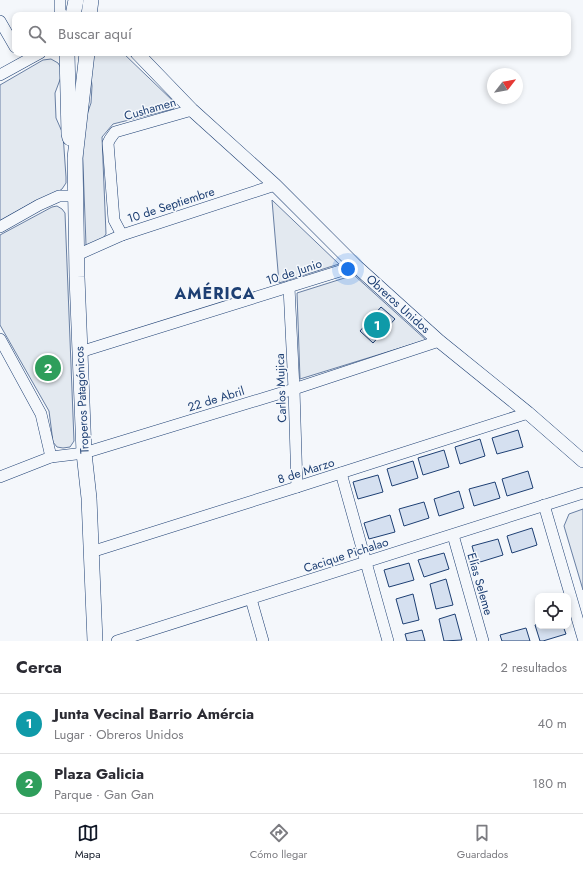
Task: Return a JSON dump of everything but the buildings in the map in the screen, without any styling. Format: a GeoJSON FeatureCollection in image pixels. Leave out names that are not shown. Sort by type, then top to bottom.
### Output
{"type":"FeatureCollection","features":[{"type":"Feature","properties":{"kind":"main road"},"geometry":{"type":"LineString","coordinates":[[74,12],[76,0]]}},
{"type":"Feature","properties":{"kind":"main road"},"geometry":{"type":"LineString","coordinates":[[89,12],[91,0]]}},
{"type":"Feature","properties":{"kind":"main road","name":"Troperos Patagónicos"},"geometry":{"type":"LineString","coordinates":[[67,56],[70,134],[75,158]]}},
{"type":"Feature","properties":{"kind":"main road","name":"Troperos Patagónicos"},"geometry":{"type":"LineString","coordinates":[[87,56],[75,158],[84,453],[90,498],[95,641]]}},
{"type":"Feature","properties":{"kind":"street"},"geometry":{"type":"LineString","coordinates":[[60,0],[60,12]]}},
{"type":"Feature","properties":{"kind":"street"},"geometry":{"type":"LineString","coordinates":[[0,21],[12,42]]}},
{"type":"Feature","properties":{"kind":"street","name":"Obreros Unidos"},"geometry":{"type":"LineString","coordinates":[[140,56],[192,110],[275,185],[356,266],[439,341],[528,413],[583,461]]}},
{"type":"Feature","properties":{"kind":"street"},"geometry":{"type":"LineString","coordinates":[[0,75],[21,57]]}},
{"type":"Feature","properties":{"kind":"street","name":"Cushamen"},"geometry":{"type":"LineString","coordinates":[[122,235],[114,220],[108,143],[110,139],[116,132],[192,110]]}},
{"type":"Feature","properties":{"kind":"street","name":"10 de Septiembre"},"geometry":{"type":"LineString","coordinates":[[77,256],[122,235],[275,185]]}},
{"type":"Feature","properties":{"kind":"street"},"geometry":{"type":"LineString","coordinates":[[0,227],[59,196],[76,196]]}},
{"type":"Feature","properties":{"kind":"street","name":"10 de Junio"},"geometry":{"type":"LineString","coordinates":[[80,352],[356,266]]}},
{"type":"Feature","properties":{"kind":"street","name":"Carlos Mujica"},"geometry":{"type":"LineString","coordinates":[[289,287],[297,487]]}},
{"type":"Feature","properties":{"kind":"street"},"geometry":{"type":"LineString","coordinates":[[0,339],[41,414],[50,457]]}},
{"type":"Feature","properties":{"kind":"street","name":"22 de Abril"},"geometry":{"type":"LineString","coordinates":[[0,477],[50,457],[84,453],[294,389],[439,341]]}},
{"type":"Feature","properties":{"kind":"street","name":"8 de Marzo"},"geometry":{"type":"LineString","coordinates":[[91,552],[528,413]]}},
{"type":"Feature","properties":{"kind":"street"},"geometry":{"type":"LineString","coordinates":[[341,473],[388,641]]}},
{"type":"Feature","properties":{"kind":"street","name":"Cacique Pichalao"},"geometry":{"type":"LineString","coordinates":[[117,641],[583,493]]}},
{"type":"Feature","properties":{"kind":"street"},"geometry":{"type":"LineString","coordinates":[[544,505],[583,638]]}},
{"type":"Feature","properties":{"kind":"street","name":"Elías Seleme"},"geometry":{"type":"LineString","coordinates":[[453,535],[483,641]]}},
{"type":"Feature","properties":{"kind":"street"},"geometry":{"type":"LineString","coordinates":[[251,599],[263,641]]}},
{"type":"Feature","properties":{"kind":"shaded area"},"geometry":{"type":"Polygon","coordinates":[[[90,56],[126,56],[174,102],[175,106],[173,109],[113,124],[102,137],[106,234],[101,241],[88,246],[86,245],[82,138],[83,126],[91,103],[92,86],[90,56]]]}},
{"type":"Feature","properties":{"kind":"shaded area"},"geometry":{"type":"Polygon","coordinates":[[[51,59],[58,63],[61,68],[61,77],[55,93],[56,118],[63,134],[66,183],[62,189],[56,193],[35,201],[0,221],[0,85],[43,60],[51,59]]]}},
{"type":"Feature","properties":{"kind":"shaded area"},"geometry":{"type":"Polygon","coordinates":[[[272,200],[339,264],[279,283],[272,200]]]}},
{"type":"Feature","properties":{"kind":"shaded area"},"geometry":{"type":"Polygon","coordinates":[[[57,206],[65,213],[74,441],[70,447],[63,448],[57,447],[53,442],[49,411],[0,325],[0,235],[52,207],[57,206]]]}},
{"type":"Feature","properties":{"kind":"shaded area"},"geometry":{"type":"Polygon","coordinates":[[[354,275],[426,340],[300,379],[297,293],[354,275]]]}},
{"type":"Feature","properties":{"kind":"shaded area"},"geometry":{"type":"Polygon","coordinates":[[[583,509],[583,590],[564,526],[569,514],[583,509]]]}},
{"type":"Feature","properties":{"kind":"place","name":"Junta Vecinal Barrio Amércia"},"geometry":{"type":"Point","coordinates":[377,325]}},
{"type":"Feature","properties":{"kind":"place","name":"Plaza Galicia"},"geometry":{"type":"Point","coordinates":[48,368]}},
{"type":"Feature","properties":{"kind":"district","name":"AMÉRICA"},"geometry":{"type":"Point","coordinates":[215,293]}}]}
